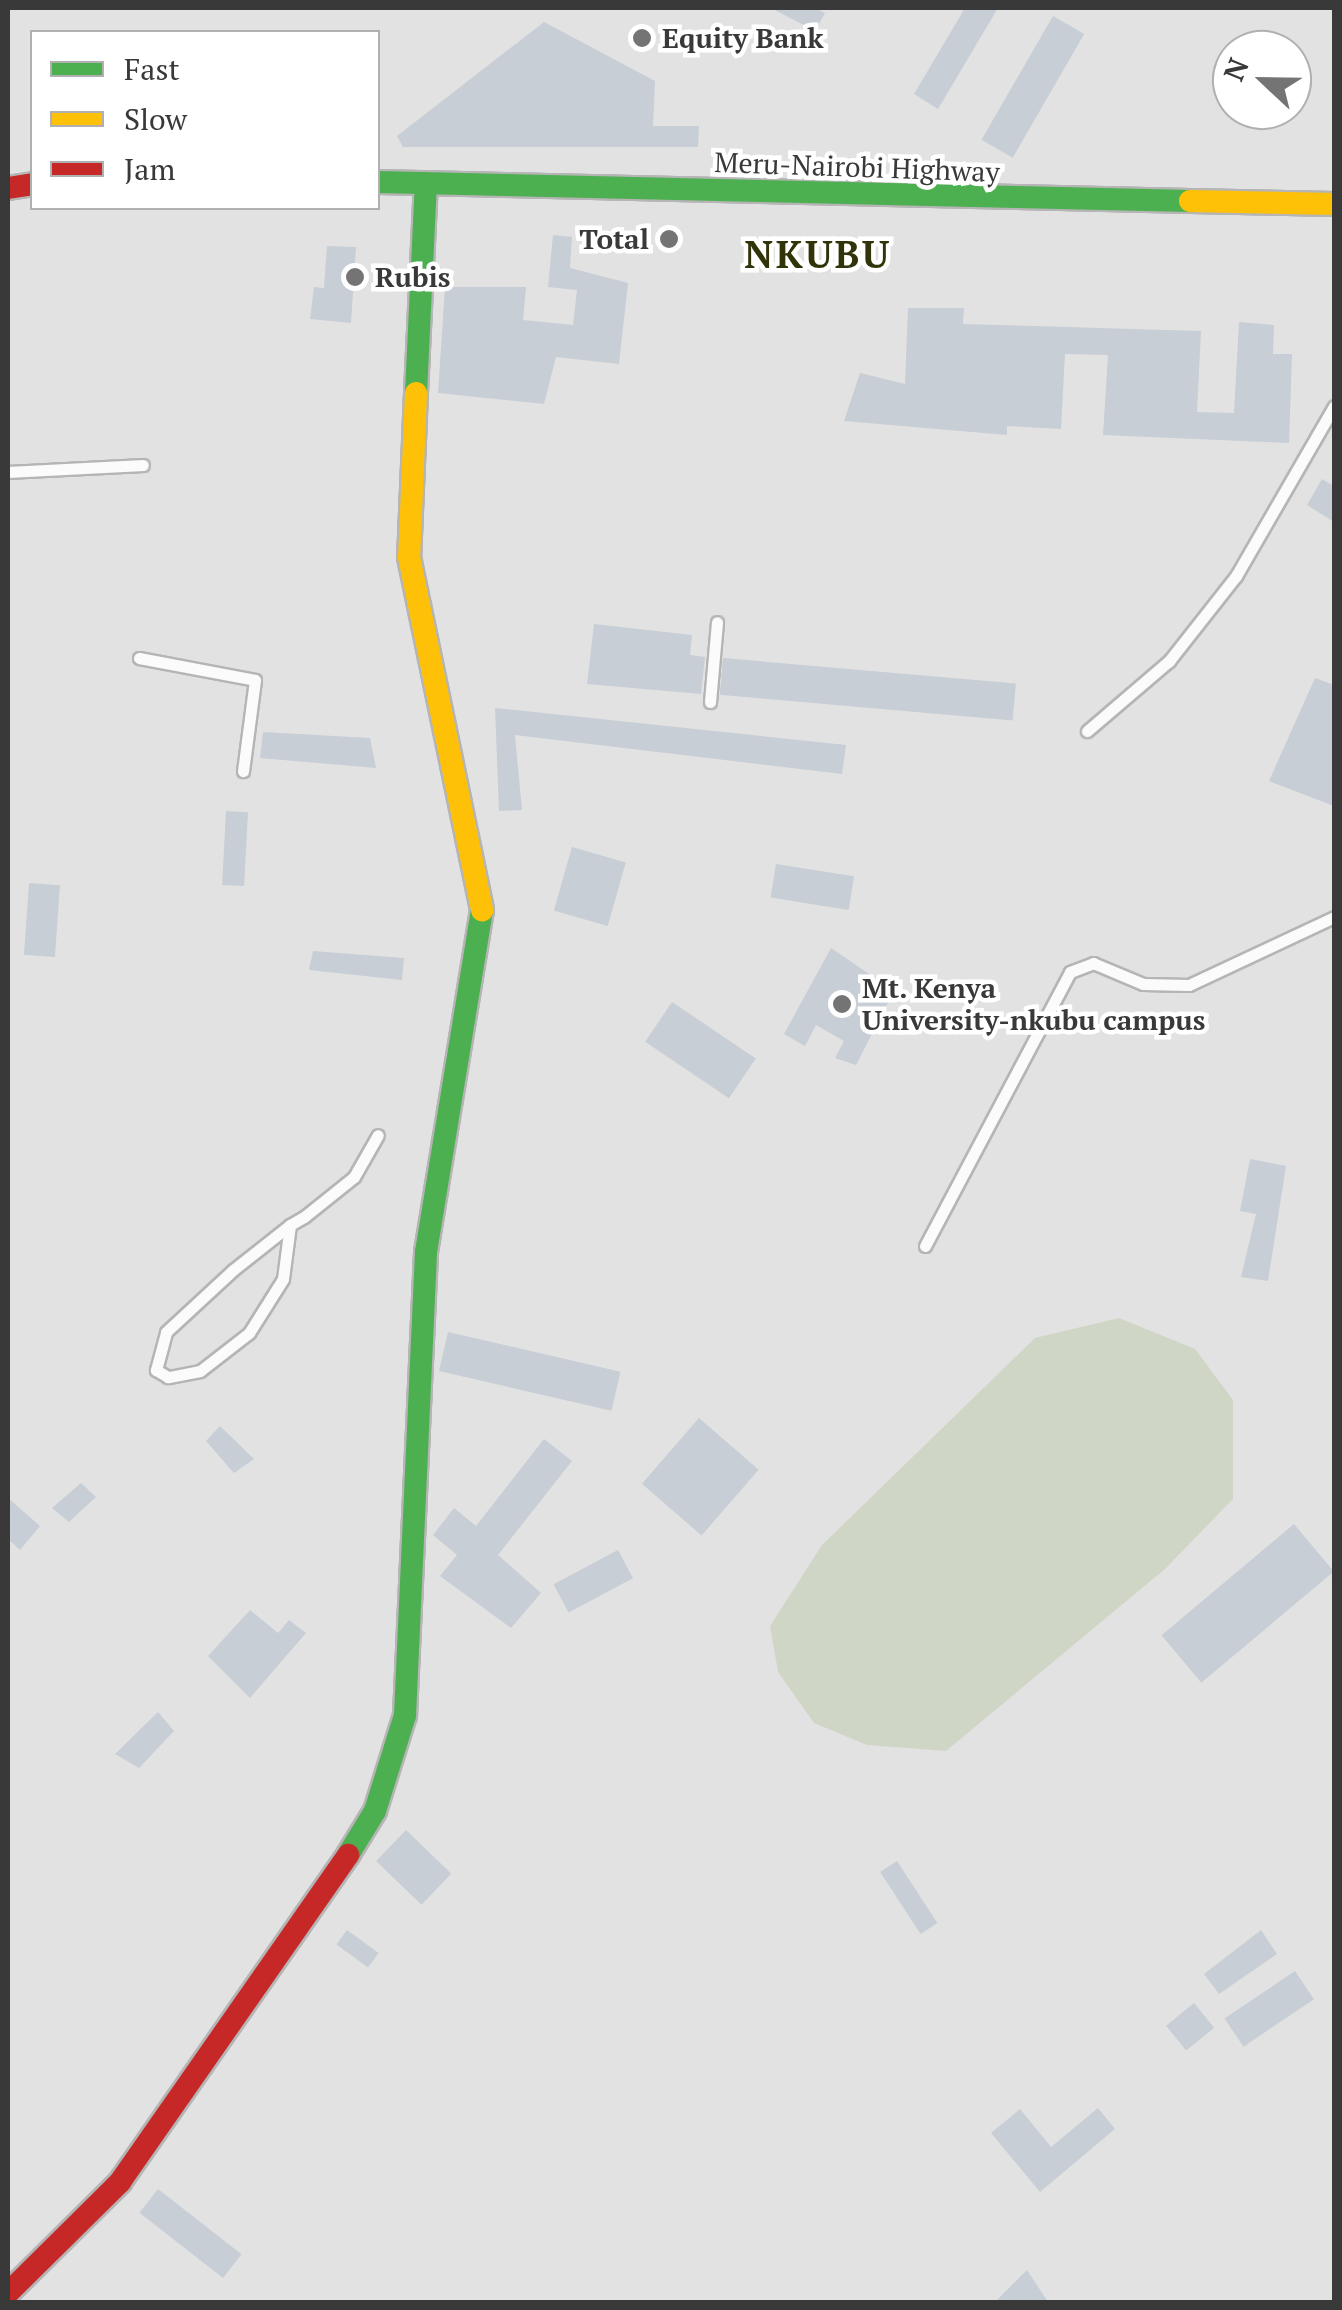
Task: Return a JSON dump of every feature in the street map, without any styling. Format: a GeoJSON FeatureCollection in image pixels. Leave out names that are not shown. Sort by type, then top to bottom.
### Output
{"type":"FeatureCollection","features":[{"type":"Feature","properties":{"kind":"main road","name":"Meru-Nairobi Highway"},"geometry":{"type":"LineString","coordinates":[[380,182],[1334,204]]}},
{"type":"Feature","properties":{"kind":"main road"},"geometry":{"type":"LineString","coordinates":[[8,2293],[120,2182],[297,1940],[375,1812],[405,1716],[426,1252],[483,904],[409,558],[426,184]]}},
{"type":"Feature","properties":{"kind":"lane"},"geometry":{"type":"LineString","coordinates":[[1087,732],[1169,661],[1236,576],[1334,406]]}},
{"type":"Feature","properties":{"kind":"lane"},"geometry":{"type":"LineString","coordinates":[[8,472],[143,464]]}},
{"type":"Feature","properties":{"kind":"lane"},"geometry":{"type":"LineString","coordinates":[[710,702],[716,622]]}},
{"type":"Feature","properties":{"kind":"lane"},"geometry":{"type":"LineString","coordinates":[[138,658],[255,680],[242,771]]}},
{"type":"Feature","properties":{"kind":"lane"},"geometry":{"type":"LineString","coordinates":[[925,1246],[1070,972],[1092,964],[1143,984],[1189,985],[1334,918]]}},
{"type":"Feature","properties":{"kind":"lane"},"geometry":{"type":"LineString","coordinates":[[290,1225],[284,1279],[249,1333],[200,1371],[168,1377],[156,1370],[166,1332],[290,1225],[354,1177],[378,1135]]}},
{"type":"Feature","properties":{"kind":"green space"},"geometry":{"type":"Polygon","coordinates":[[[1119,1318],[1195,1349],[1233,1400],[1233,1499],[1165,1569],[946,1751],[867,1745],[814,1723],[778,1672],[770,1626],[822,1545],[1035,1338],[1119,1318]]]}},
{"type":"Feature","properties":{"kind":"building"},"geometry":{"type":"Polygon","coordinates":[[[771,8],[815,8],[825,13],[815,31],[771,8]]]}},
{"type":"Feature","properties":{"kind":"building"},"geometry":{"type":"Polygon","coordinates":[[[965,8],[998,8],[938,109],[914,94],[965,8]]]}},
{"type":"Feature","properties":{"kind":"building"},"geometry":{"type":"Polygon","coordinates":[[[1053,16],[1084,34],[1013,158],[982,140],[1053,16]]]}},
{"type":"Feature","properties":{"kind":"building"},"geometry":{"type":"Polygon","coordinates":[[[544,22],[655,81],[653,126],[699,126],[698,147],[403,147],[397,136],[544,22]]]}},
{"type":"Feature","properties":{"kind":"building"},"geometry":{"type":"Polygon","coordinates":[[[553,235],[572,237],[570,268],[628,283],[619,364],[556,357],[544,404],[438,393],[445,287],[526,287],[523,320],[573,325],[577,290],[548,287],[553,235]]]}},
{"type":"Feature","properties":{"kind":"building"},"geometry":{"type":"Polygon","coordinates":[[[327,246],[356,247],[351,323],[310,319],[314,287],[324,288],[327,246]]]}},
{"type":"Feature","properties":{"kind":"building"},"geometry":{"type":"Polygon","coordinates":[[[908,308],[964,308],[963,324],[1201,331],[1197,412],[1234,413],[1239,322],[1274,325],[1273,354],[1292,354],[1289,443],[1103,435],[1108,355],[1065,354],[1061,429],[1007,426],[1007,435],[844,421],[860,373],[905,384],[908,308]]]}},
{"type":"Feature","properties":{"kind":"building"},"geometry":{"type":"Polygon","coordinates":[[[1322,479],[1334,486],[1334,522],[1307,505],[1322,479]]]}},
{"type":"Feature","properties":{"kind":"building"},"geometry":{"type":"Polygon","coordinates":[[[594,624],[692,635],[690,655],[705,657],[701,694],[587,684],[594,624]]]}},
{"type":"Feature","properties":{"kind":"building"},"geometry":{"type":"Polygon","coordinates":[[[723,658],[1016,684],[1013,720],[720,695],[723,658]]]}},
{"type":"Feature","properties":{"kind":"building"},"geometry":{"type":"Polygon","coordinates":[[[1315,678],[1334,685],[1334,806],[1269,781],[1315,678]]]}},
{"type":"Feature","properties":{"kind":"building"},"geometry":{"type":"Polygon","coordinates":[[[495,708],[846,745],[842,774],[515,735],[522,810],[499,811],[495,708]]]}},
{"type":"Feature","properties":{"kind":"building"},"geometry":{"type":"Polygon","coordinates":[[[263,732],[370,738],[376,768],[260,758],[263,732]]]}},
{"type":"Feature","properties":{"kind":"building"},"geometry":{"type":"Polygon","coordinates":[[[226,811],[248,812],[244,886],[222,885],[226,811]]]}},
{"type":"Feature","properties":{"kind":"building"},"geometry":{"type":"Polygon","coordinates":[[[572,847],[626,862],[608,926],[554,910],[572,847]]]}},
{"type":"Feature","properties":{"kind":"building"},"geometry":{"type":"Polygon","coordinates":[[[776,864],[854,876],[849,910],[771,898],[776,864]]]}},
{"type":"Feature","properties":{"kind":"building"},"geometry":{"type":"Polygon","coordinates":[[[29,883],[60,885],[55,957],[24,955],[29,883]]]}},
{"type":"Feature","properties":{"kind":"building"},"geometry":{"type":"Polygon","coordinates":[[[831,948],[894,991],[856,1065],[835,1058],[844,1041],[816,1025],[805,1046],[784,1034],[831,948]]]}},
{"type":"Feature","properties":{"kind":"building"},"geometry":{"type":"Polygon","coordinates":[[[313,951],[404,958],[402,980],[309,970],[313,951]]]}},
{"type":"Feature","properties":{"kind":"building"},"geometry":{"type":"Polygon","coordinates":[[[672,1002],[756,1058],[729,1098],[645,1042],[672,1002]]]}},
{"type":"Feature","properties":{"kind":"building"},"geometry":{"type":"Polygon","coordinates":[[[1250,1159],[1286,1166],[1268,1281],[1241,1277],[1256,1214],[1240,1211],[1250,1159]]]}},
{"type":"Feature","properties":{"kind":"building"},"geometry":{"type":"Polygon","coordinates":[[[448,1332],[620,1372],[611,1411],[439,1371],[448,1332]]]}},
{"type":"Feature","properties":{"kind":"building"},"geometry":{"type":"Polygon","coordinates":[[[699,1418],[759,1470],[702,1535],[642,1484],[699,1418]]]}},
{"type":"Feature","properties":{"kind":"building"},"geometry":{"type":"Polygon","coordinates":[[[220,1426],[254,1459],[234,1473],[206,1441],[220,1426]]]}},
{"type":"Feature","properties":{"kind":"building"},"geometry":{"type":"Polygon","coordinates":[[[544,1439],[572,1461],[498,1555],[541,1593],[511,1628],[440,1576],[457,1555],[433,1535],[454,1508],[476,1526],[544,1439]]]}},
{"type":"Feature","properties":{"kind":"building"},"geometry":{"type":"Polygon","coordinates":[[[81,1483],[96,1497],[69,1522],[52,1508],[81,1483]]]}},
{"type":"Feature","properties":{"kind":"building"},"geometry":{"type":"Polygon","coordinates":[[[8,1498],[40,1526],[20,1550],[8,1539],[8,1498]]]}},
{"type":"Feature","properties":{"kind":"building"},"geometry":{"type":"Polygon","coordinates":[[[1294,1524],[1334,1571],[1201,1683],[1161,1635],[1294,1524]]]}},
{"type":"Feature","properties":{"kind":"building"},"geometry":{"type":"Polygon","coordinates":[[[618,1550],[633,1578],[569,1613],[554,1584],[618,1550]]]}},
{"type":"Feature","properties":{"kind":"building"},"geometry":{"type":"Polygon","coordinates":[[[250,1610],[278,1633],[289,1620],[306,1633],[250,1698],[208,1656],[250,1610]]]}},
{"type":"Feature","properties":{"kind":"building"},"geometry":{"type":"Polygon","coordinates":[[[158,1712],[174,1731],[139,1768],[115,1754],[158,1712]]]}},
{"type":"Feature","properties":{"kind":"building"},"geometry":{"type":"Polygon","coordinates":[[[406,1830],[451,1874],[421,1905],[376,1861],[406,1830]]]}},
{"type":"Feature","properties":{"kind":"building"},"geometry":{"type":"Polygon","coordinates":[[[897,1861],[937,1923],[921,1934],[880,1872],[897,1861]]]}},
{"type":"Feature","properties":{"kind":"building"},"geometry":{"type":"Polygon","coordinates":[[[347,1930],[379,1953],[368,1967],[336,1945],[347,1930]]]}},
{"type":"Feature","properties":{"kind":"building"},"geometry":{"type":"Polygon","coordinates":[[[1261,1930],[1277,1954],[1219,1994],[1204,1974],[1261,1930]]]}},
{"type":"Feature","properties":{"kind":"building"},"geometry":{"type":"Polygon","coordinates":[[[1295,1971],[1314,1999],[1244,2047],[1225,2019],[1295,1971]]]}},
{"type":"Feature","properties":{"kind":"building"},"geometry":{"type":"Polygon","coordinates":[[[1194,2003],[1214,2028],[1186,2051],[1166,2026],[1194,2003]]]}},
{"type":"Feature","properties":{"kind":"building"},"geometry":{"type":"Polygon","coordinates":[[[1098,2108],[1115,2129],[1040,2192],[991,2133],[1020,2109],[1051,2147],[1098,2108]]]}},
{"type":"Feature","properties":{"kind":"building"},"geometry":{"type":"Polygon","coordinates":[[[158,2189],[242,2254],[223,2278],[140,2213],[158,2189]]]}},
{"type":"Feature","properties":{"kind":"building"},"geometry":{"type":"Polygon","coordinates":[[[1027,2270],[1048,2302],[995,2302],[1027,2270]]]}},
{"type":"Feature","properties":{"kind":"traffic: fast"},"geometry":{"type":"LineString","coordinates":[[380,182],[1190,201]]}},
{"type":"Feature","properties":{"kind":"traffic: fast"},"geometry":{"type":"LineString","coordinates":[[416,393],[426,184]]}},
{"type":"Feature","properties":{"kind":"traffic: fast"},"geometry":{"type":"LineString","coordinates":[[348,1855],[375,1811],[405,1715],[426,1252],[482,911]]}},
{"type":"Feature","properties":{"kind":"traffic: slow"},"geometry":{"type":"LineString","coordinates":[[1190,201],[1334,204]]}},
{"type":"Feature","properties":{"kind":"traffic: slow"},"geometry":{"type":"LineString","coordinates":[[416,393],[409,557],[482,911]]}},
{"type":"Feature","properties":{"kind":"traffic: jam"},"geometry":{"type":"LineString","coordinates":[[8,188],[30,184]]}},
{"type":"Feature","properties":{"kind":"traffic: jam"},"geometry":{"type":"LineString","coordinates":[[8,2293],[120,2182],[348,1855]]}},
{"type":"Feature","properties":{"kind":"place","name":"Equity Bank"},"geometry":{"type":"Point","coordinates":[642,38]}},
{"type":"Feature","properties":{"kind":"place","name":"Total"},"geometry":{"type":"Point","coordinates":[669,239]}},
{"type":"Feature","properties":{"kind":"place","name":"Rubis"},"geometry":{"type":"Point","coordinates":[355,277]}},
{"type":"Feature","properties":{"kind":"place","name":"Mt. Kenya University-nkubu campus"},"geometry":{"type":"Point","coordinates":[842,1004]}},
{"type":"Feature","properties":{"kind":"district","name":"NKUBU"},"geometry":{"type":"Point","coordinates":[818,255]}}]}
